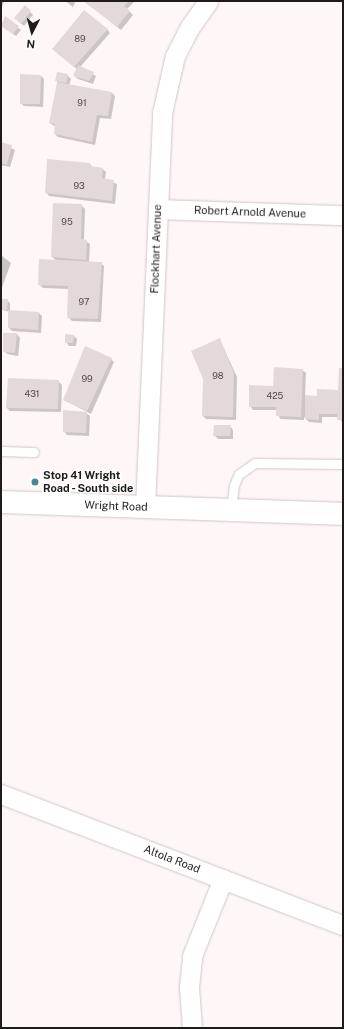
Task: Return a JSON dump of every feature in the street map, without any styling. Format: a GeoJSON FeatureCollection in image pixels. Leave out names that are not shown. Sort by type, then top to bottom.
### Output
{"type":"FeatureCollection","features":[{"type":"Feature","properties":{"kind":"main road","name":"Wright Road"},"geometry":{"type":"LineString","coordinates":[[1,502],[343,514]]}},
{"type":"Feature","properties":{"kind":"street","name":"Flockhart Avenue"},"geometry":{"type":"LineString","coordinates":[[145,507],[160,142],[167,83],[181,43],[208,1]]}},
{"type":"Feature","properties":{"kind":"street","name":"Robert Arnold Avenue"},"geometry":{"type":"LineString","coordinates":[[158,209],[343,215]]}},
{"type":"Feature","properties":{"kind":"street","name":"Altola Road"},"geometry":{"type":"LineString","coordinates":[[1,794],[28,802],[343,925]]}},
{"type":"Feature","properties":{"kind":"street"},"geometry":{"type":"LineString","coordinates":[[192,1028],[189,987],[192,956],[224,879]]}},
{"type":"Feature","properties":{"kind":"lane"},"geometry":{"type":"LineString","coordinates":[[1,451],[34,452]]}},
{"type":"Feature","properties":{"kind":"lane"},"geometry":{"type":"LineString","coordinates":[[231,509],[234,485],[239,474],[255,463],[343,464]]}},
{"type":"Feature","properties":{"kind":"building"},"geometry":{"type":"Polygon","coordinates":[[[83,1],[129,1],[124,6],[130,11],[117,27],[83,1]]]}},
{"type":"Feature","properties":{"kind":"building"},"geometry":{"type":"Polygon","coordinates":[[[25,5],[31,11],[21,24],[14,18],[25,5]]]}},
{"type":"Feature","properties":{"kind":"building"},"geometry":{"type":"Polygon","coordinates":[[[84,10],[108,29],[74,67],[52,49],[84,10]]]}},
{"type":"Feature","properties":{"kind":"building"},"geometry":{"type":"Polygon","coordinates":[[[5,16],[19,26],[13,34],[1,26],[5,16]]]}},
{"type":"Feature","properties":{"kind":"building"},"geometry":{"type":"Polygon","coordinates":[[[78,65],[94,72],[89,81],[73,76],[78,65]]]}},
{"type":"Feature","properties":{"kind":"building"},"geometry":{"type":"Polygon","coordinates":[[[57,72],[68,74],[66,83],[55,81],[57,72]]]}},
{"type":"Feature","properties":{"kind":"building"},"geometry":{"type":"Polygon","coordinates":[[[20,74],[41,75],[40,104],[20,104],[20,74]]]}},
{"type":"Feature","properties":{"kind":"building"},"geometry":{"type":"Polygon","coordinates":[[[57,82],[112,92],[108,116],[97,115],[92,142],[54,134],[55,124],[49,123],[57,82]]]}},
{"type":"Feature","properties":{"kind":"building"},"geometry":{"type":"Polygon","coordinates":[[[1,142],[12,145],[7,165],[1,163],[1,142]]]}},
{"type":"Feature","properties":{"kind":"building"},"geometry":{"type":"Polygon","coordinates":[[[47,159],[90,163],[90,166],[103,168],[102,178],[114,180],[112,201],[45,193],[47,159]]]}},
{"type":"Feature","properties":{"kind":"building"},"geometry":{"type":"Polygon","coordinates":[[[53,203],[82,204],[81,239],[87,240],[86,260],[51,257],[53,203]]]}},
{"type":"Feature","properties":{"kind":"building"},"geometry":{"type":"Polygon","coordinates":[[[39,259],[102,262],[98,319],[67,318],[68,286],[38,285],[39,259]]]}},
{"type":"Feature","properties":{"kind":"building"},"geometry":{"type":"Polygon","coordinates":[[[1,299],[8,299],[7,310],[1,309],[1,299]]]}},
{"type":"Feature","properties":{"kind":"building"},"geometry":{"type":"Polygon","coordinates":[[[8,310],[39,312],[38,330],[8,328],[8,310]]]}},
{"type":"Feature","properties":{"kind":"building"},"geometry":{"type":"Polygon","coordinates":[[[3,333],[17,333],[15,353],[3,352],[3,333]]]}},
{"type":"Feature","properties":{"kind":"building"},"geometry":{"type":"Polygon","coordinates":[[[65,334],[74,335],[73,343],[65,343],[65,334]]]}},
{"type":"Feature","properties":{"kind":"building"},"geometry":{"type":"Polygon","coordinates":[[[220,338],[234,373],[233,417],[202,416],[203,379],[191,351],[220,338]]]}},
{"type":"Feature","properties":{"kind":"building"},"geometry":{"type":"Polygon","coordinates":[[[85,346],[112,358],[87,411],[63,400],[85,346]]]}},
{"type":"Feature","properties":{"kind":"building"},"geometry":{"type":"Polygon","coordinates":[[[274,367],[303,369],[301,417],[276,416],[276,407],[249,407],[249,385],[273,386],[274,367]]]}},
{"type":"Feature","properties":{"kind":"building"},"geometry":{"type":"Polygon","coordinates":[[[339,368],[343,368],[343,420],[337,420],[337,414],[319,414],[319,420],[305,419],[305,395],[317,396],[317,389],[338,390],[339,368]]]}},
{"type":"Feature","properties":{"kind":"building"},"geometry":{"type":"Polygon","coordinates":[[[8,378],[59,380],[58,409],[6,408],[8,378]]]}},
{"type":"Feature","properties":{"kind":"building"},"geometry":{"type":"Polygon","coordinates":[[[63,410],[87,412],[86,433],[63,432],[63,410]]]}},
{"type":"Feature","properties":{"kind":"building"},"geometry":{"type":"Polygon","coordinates":[[[214,425],[231,425],[230,436],[213,436],[214,425]]]}},
{"type":"Feature","properties":{"kind":"place","name":"Stop 41 Wright Road - South side"},"geometry":{"type":"Point","coordinates":[35,482]}}]}
